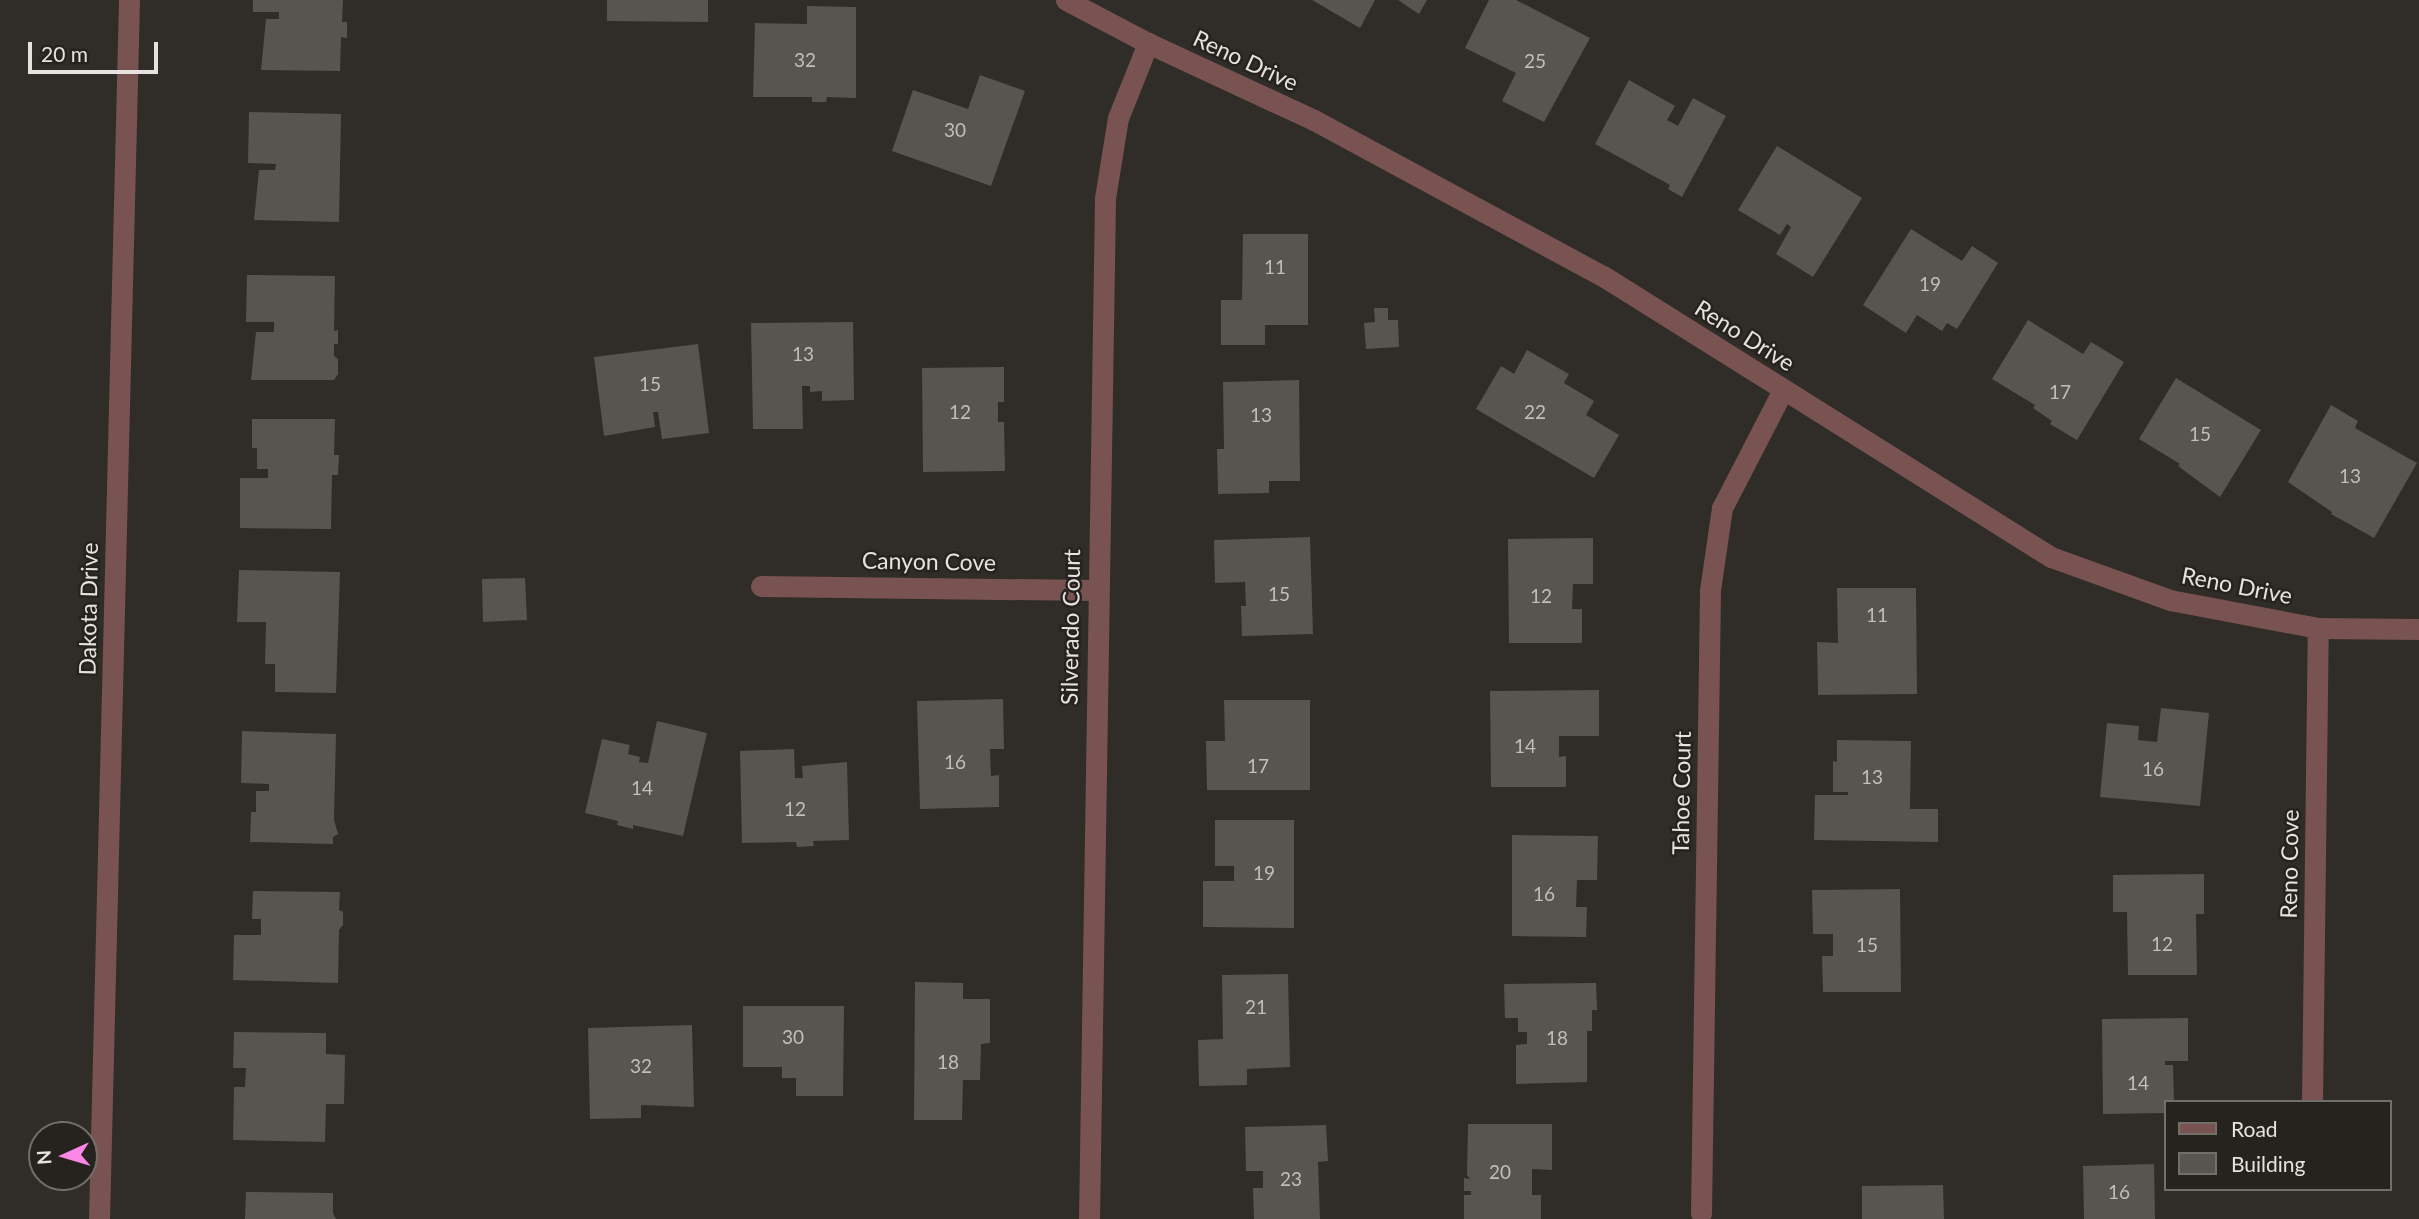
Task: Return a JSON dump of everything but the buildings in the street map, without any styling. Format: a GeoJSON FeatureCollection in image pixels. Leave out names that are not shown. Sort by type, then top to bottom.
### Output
{"type":"FeatureCollection","features":[{"type":"Feature","properties":{"kind":"street","name":"Dakota Drive"},"geometry":{"type":"LineString","coordinates":[[99,1219],[129,0]]}},
{"type":"Feature","properties":{"kind":"street","name":"Reno Drive"},"geometry":{"type":"LineString","coordinates":[[1066,0],[1148,43],[1314,120],[1603,276],[2051,557],[2170,600],[2318,628],[2419,629]]}},
{"type":"Feature","properties":{"kind":"street","name":"Silverado Court"},"geometry":{"type":"LineString","coordinates":[[1089,1219],[1096,590],[1105,198],[1118,118],[1148,43]]}},
{"type":"Feature","properties":{"kind":"street","name":"Tahoe Court"},"geometry":{"type":"LineString","coordinates":[[1701,1213],[1710,590],[1722,508],[1783,390]]}},
{"type":"Feature","properties":{"kind":"street","name":"Canyon Cove"},"geometry":{"type":"LineString","coordinates":[[761,586],[1096,590]]}},
{"type":"Feature","properties":{"kind":"street","name":"Reno Cove"},"geometry":{"type":"LineString","coordinates":[[2312,1100],[2318,628]]}}]}
